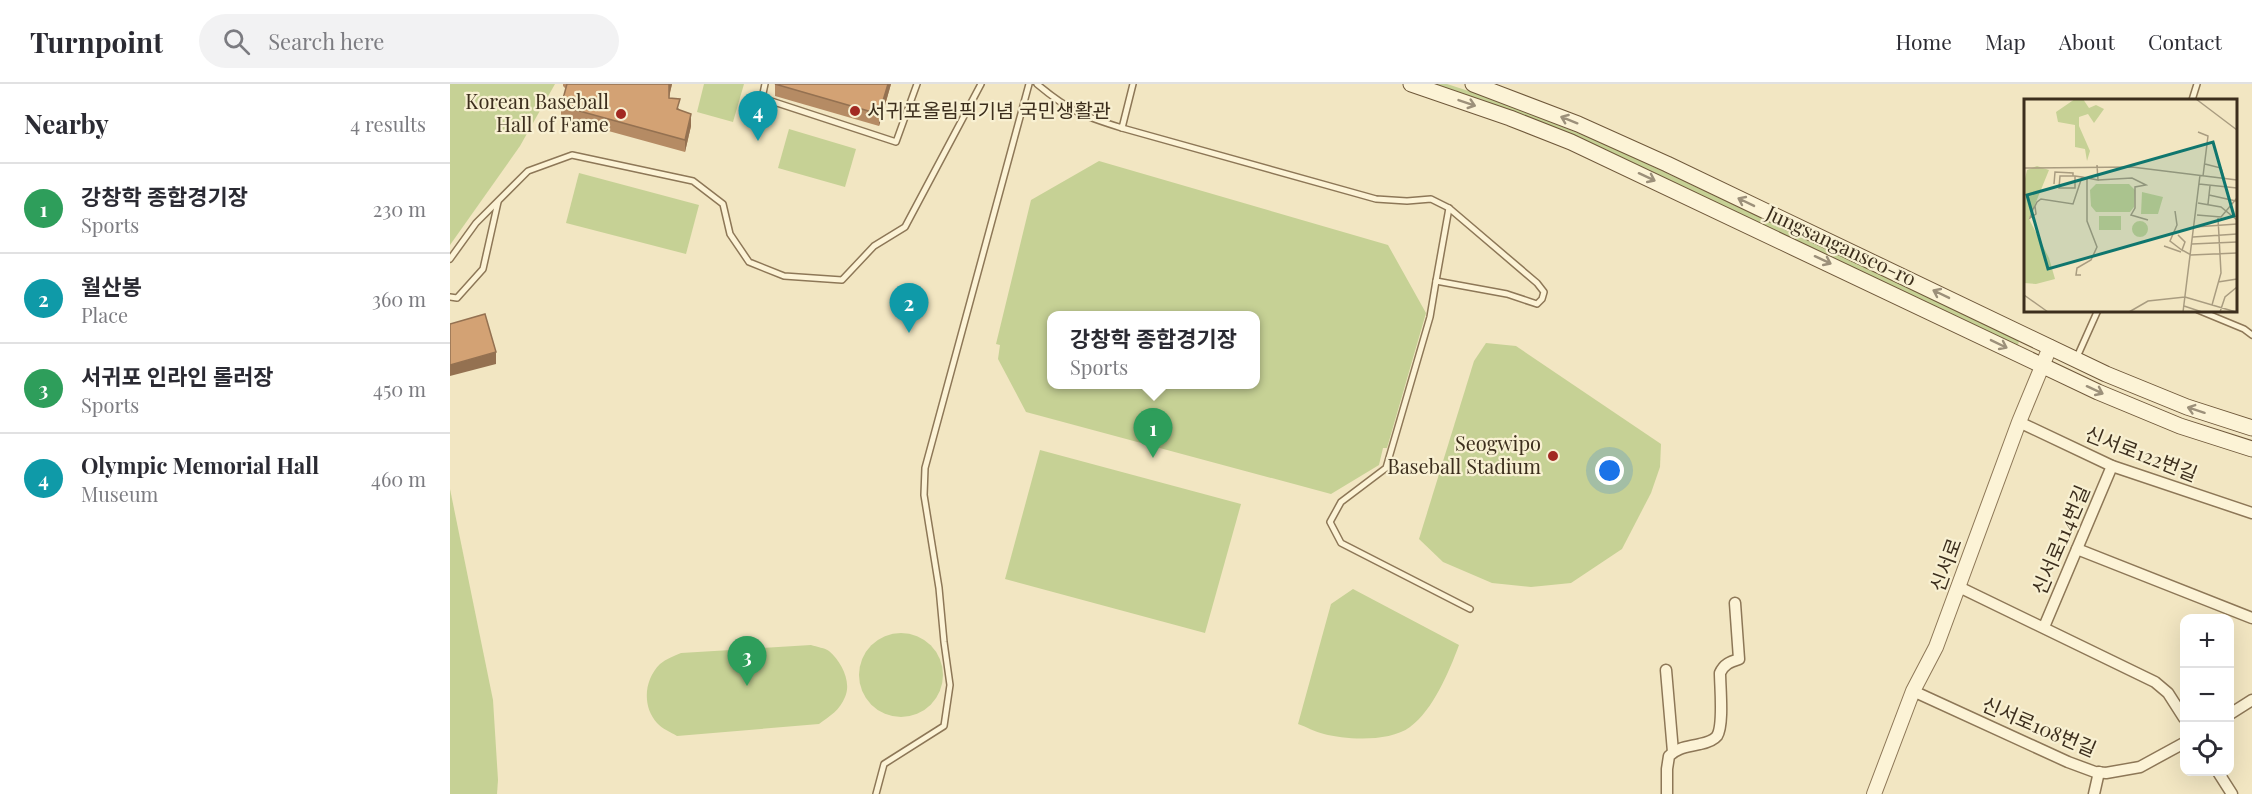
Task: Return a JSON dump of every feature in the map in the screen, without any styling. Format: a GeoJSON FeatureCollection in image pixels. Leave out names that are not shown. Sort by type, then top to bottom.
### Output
{"type":"FeatureCollection","features":[{"type":"Feature","properties":{"kind":"main road","name":"Jungsanganseo-ro"},"geometry":{"type":"LineString","coordinates":[[1411,84],[1500,114],[1571,142],[2143,411],[2252,449]]}},
{"type":"Feature","properties":{"kind":"main road","name":"Jungsanganseo-ro"},"geometry":{"type":"LineString","coordinates":[[1473,84],[1561,116],[1647,155],[2106,374],[2173,402],[2252,428]]}},
{"type":"Feature","properties":{"kind":"street","name":"신서로"},"geometry":{"type":"LineString","coordinates":[[1874,794],[1913,691],[1936,647],[2019,422],[2050,347]]}},
{"type":"Feature","properties":{"kind":"street","name":"신서로122번길"},"geometry":{"type":"LineString","coordinates":[[2019,422],[2112,466],[2252,513]]}},
{"type":"Feature","properties":{"kind":"street","name":"신서로114번길"},"geometry":{"type":"LineString","coordinates":[[2044,627],[2112,466]]}},
{"type":"Feature","properties":{"kind":"street"},"geometry":{"type":"LineString","coordinates":[[2077,549],[2252,618]]}},
{"type":"Feature","properties":{"kind":"street","name":"신서로114번길"},"geometry":{"type":"LineString","coordinates":[[1959,587],[2155,682],[2168,693],[2180,712]]}},
{"type":"Feature","properties":{"kind":"street"},"geometry":{"type":"LineString","coordinates":[[1667,794],[1669,756],[1681,748],[1703,744],[1718,734],[1720,673],[1729,662],[1738,659],[1735,603]]}},
{"type":"Feature","properties":{"kind":"street"},"geometry":{"type":"LineString","coordinates":[[1666,670],[1674,752]]}},
{"type":"Feature","properties":{"kind":"street","name":"신서로108번길"},"geometry":{"type":"LineString","coordinates":[[1913,691],[2081,768],[2099,772],[2125,771],[2140,767],[2180,745]]}},
{"type":"Feature","properties":{"kind":"street"},"geometry":{"type":"LineString","coordinates":[[2234,711],[2252,699]]}},
{"type":"Feature","properties":{"kind":"street"},"geometry":{"type":"LineString","coordinates":[[2094,794],[2099,772]]}},
{"type":"Feature","properties":{"kind":"street"},"geometry":{"type":"LineString","coordinates":[[2221,776],[2232,794]]}},
{"type":"Feature","properties":{"kind":"lane"},"geometry":{"type":"LineString","coordinates":[[765,84],[762,98],[896,141],[917,84]]}},
{"type":"Feature","properties":{"kind":"lane"},"geometry":{"type":"LineString","coordinates":[[450,260],[476,224],[528,171],[572,155],[693,181],[723,204],[729,234],[749,262],[784,276],[842,280],[874,246],[905,227],[981,84]]}},
{"type":"Feature","properties":{"kind":"lane"},"geometry":{"type":"LineString","coordinates":[[876,794],[884,765],[944,726],[950,685],[939,588],[924,495],[925,468],[1029,84]]}},
{"type":"Feature","properties":{"kind":"lane"},"geometry":{"type":"LineString","coordinates":[[1037,84],[1061,104],[1081,115],[1122,128],[1376,198],[1407,201],[1431,199],[1449,208],[1537,283],[1544,292],[1537,304],[1507,294],[1436,281]]}},
{"type":"Feature","properties":{"kind":"lane"},"geometry":{"type":"LineString","coordinates":[[1122,128],[1133,84]]}},
{"type":"Feature","properties":{"kind":"lane"},"geometry":{"type":"LineString","coordinates":[[2192,99],[2197,84]]}},
{"type":"Feature","properties":{"kind":"lane"},"geometry":{"type":"LineString","coordinates":[[450,297],[457,298],[483,269],[499,201]]}},
{"type":"Feature","properties":{"kind":"lane"},"geometry":{"type":"LineString","coordinates":[[1449,208],[1430,317],[1386,468],[1341,502],[1330,522],[1341,543],[1470,609]]}},
{"type":"Feature","properties":{"kind":"lane"},"geometry":{"type":"LineString","coordinates":[[2076,359],[2097,312]]}},
{"type":"Feature","properties":{"kind":"lane"},"geometry":{"type":"LineString","coordinates":[[2203,312],[2244,329],[2252,335]]}},
{"type":"Feature","properties":{"kind":"green space"},"geometry":{"type":"Polygon","coordinates":[[[450,84],[555,84],[520,146],[450,245],[450,84]]]}},
{"type":"Feature","properties":{"kind":"green space"},"geometry":{"type":"Polygon","coordinates":[[[704,84],[744,84],[733,122],[697,112],[704,84]]]}},
{"type":"Feature","properties":{"kind":"green space"},"geometry":{"type":"Polygon","coordinates":[[[1429,84],[1447,84],[1490,98],[1605,144],[2019,340],[2018,346],[1429,84]]]}},
{"type":"Feature","properties":{"kind":"green space"},"geometry":{"type":"Polygon","coordinates":[[[789,129],[856,149],[845,187],[778,168],[789,129]]]}},
{"type":"Feature","properties":{"kind":"green space"},"geometry":{"type":"Polygon","coordinates":[[[1099,161],[1388,245],[1426,313],[1387,448],[1383,448],[1379,465],[1331,494],[1026,412],[998,359],[1000,345],[996,344],[1031,200],[1099,161]]]}},
{"type":"Feature","properties":{"kind":"green space"},"geometry":{"type":"Polygon","coordinates":[[[579,173],[699,205],[686,254],[566,223],[579,173]]]}},
{"type":"Feature","properties":{"kind":"green space","name":"Seogwipo Baseball Stadium"},"geometry":{"type":"Polygon","coordinates":[[[1486,343],[1516,346],[1661,444],[1660,467],[1651,493],[1622,549],[1571,583],[1531,587],[1492,583],[1443,562],[1419,539],[1474,361],[1486,343]]]}},
{"type":"Feature","properties":{"kind":"green space"},"geometry":{"type":"Polygon","coordinates":[[[1040,450],[1241,504],[1205,633],[1005,579],[1040,450]]]}},
{"type":"Feature","properties":{"kind":"green space"},"geometry":{"type":"Polygon","coordinates":[[[450,489],[493,700],[497,794],[450,794],[450,489]]]}},
{"type":"Feature","properties":{"kind":"green space"},"geometry":{"type":"Polygon","coordinates":[[[1353,589],[1459,645],[1433,701],[1418,720],[1402,732],[1380,737],[1344,738],[1321,733],[1298,724],[1331,604],[1353,589]]]}},
{"type":"Feature","properties":{"kind":"green space"},"geometry":{"type":"Polygon","coordinates":[[[901,633],[917,636],[931,645],[940,659],[943,675],[940,691],[931,705],[917,714],[901,717],[885,714],[871,705],[862,691],[859,675],[862,659],[871,645],[885,636],[901,633]]]}},
{"type":"Feature","properties":{"kind":"green space"},"geometry":{"type":"Polygon","coordinates":[[[811,645],[827,650],[833,655],[844,672],[847,685],[845,697],[840,706],[819,724],[677,736],[659,725],[649,709],[648,685],[655,670],[662,662],[681,653],[811,645]]]}},
{"type":"Feature","properties":{"kind":"building","name":"Korean Baseball Hall of Fame"},"geometry":{"type":"Polygon","coordinates":[[[567,84],[669,84],[669,98],[680,99],[677,109],[691,114],[685,140],[561,106],[567,84]]]}},
{"type":"Feature","properties":{"kind":"building"},"geometry":{"type":"Polygon","coordinates":[[[775,84],[888,84],[879,114],[775,84]]]}},
{"type":"Feature","properties":{"kind":"building"},"geometry":{"type":"Polygon","coordinates":[[[485,314],[496,352],[450,365],[450,324],[485,314]]]}},
{"type":"Feature","properties":{"kind":"place","name":"서귀포올림픽기념 국민생활관"},"geometry":{"type":"Point","coordinates":[855,111]}},
{"type":"Feature","properties":{"kind":"place","name":"Korean Baseball Hall of Fame"},"geometry":{"type":"Point","coordinates":[621,114]}},
{"type":"Feature","properties":{"kind":"place","name":"Olympic Memorial Hall"},"geometry":{"type":"Point","coordinates":[758,141]}},
{"type":"Feature","properties":{"kind":"place","name":"월산봉"},"geometry":{"type":"Point","coordinates":[909,333]}},
{"type":"Feature","properties":{"kind":"place","name":"Seogwipo Baseball Stadium"},"geometry":{"type":"Point","coordinates":[1553,456]}},
{"type":"Feature","properties":{"kind":"place","name":"강창학 종합경기장"},"geometry":{"type":"Point","coordinates":[1153,458]}},
{"type":"Feature","properties":{"kind":"place","name":"서귀포 인라인 롤러장"},"geometry":{"type":"Point","coordinates":[747,686]}}]}
